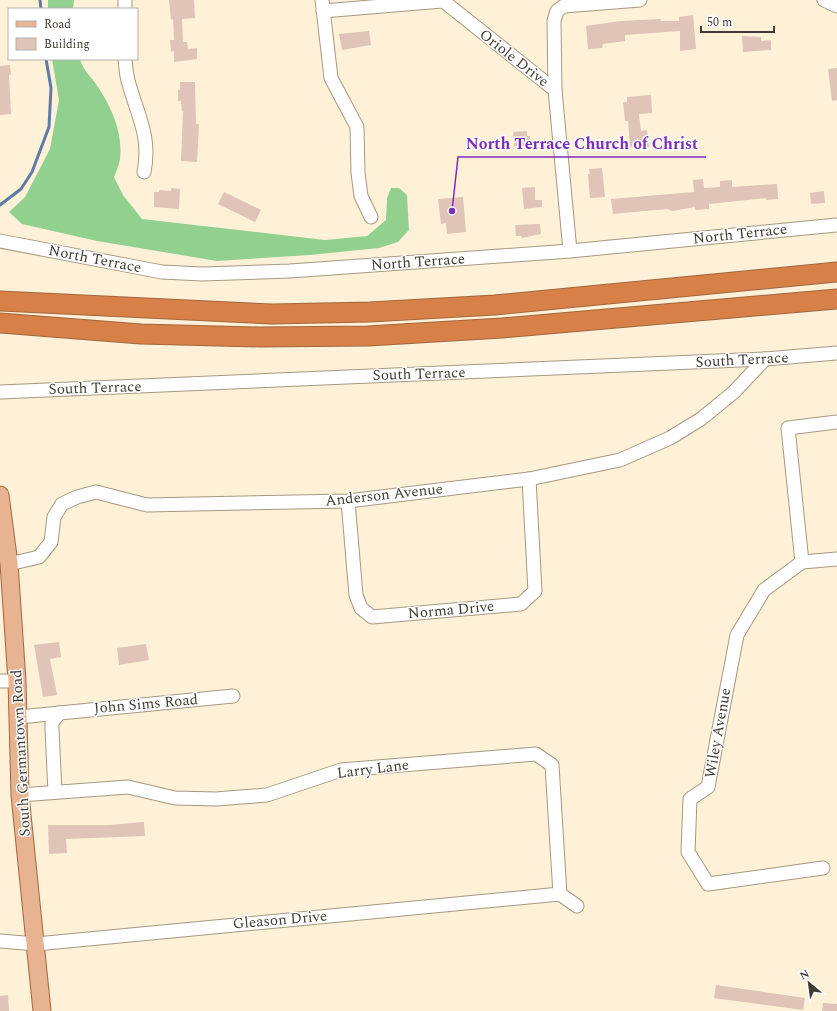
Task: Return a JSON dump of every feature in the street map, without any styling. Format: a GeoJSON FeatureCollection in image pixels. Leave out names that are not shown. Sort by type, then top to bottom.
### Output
{"type":"FeatureCollection","features":[{"type":"Feature","properties":{"kind":"highway"},"geometry":{"type":"LineString","coordinates":[[0,301],[34,304],[272,314],[370,312],[495,305],[837,272]]}},
{"type":"Feature","properties":{"kind":"highway"},"geometry":{"type":"LineString","coordinates":[[0,323],[141,334],[260,337],[368,336],[502,328],[837,299]]}},
{"type":"Feature","properties":{"kind":"main road","name":"South Germantown Road"},"geometry":{"type":"LineString","coordinates":[[0,495],[9,564],[17,682],[20,795],[42,1011]]}},
{"type":"Feature","properties":{"kind":"street"},"geometry":{"type":"LineString","coordinates":[[371,217],[361,196],[358,173],[357,127],[331,78],[323,5],[442,0]]}},
{"type":"Feature","properties":{"kind":"street","name":"Oriole Drive"},"geometry":{"type":"LineString","coordinates":[[442,0],[555,90],[570,251]]}},
{"type":"Feature","properties":{"kind":"street"},"geometry":{"type":"LineString","coordinates":[[555,90],[554,21],[557,11],[564,6],[640,0]]}},
{"type":"Feature","properties":{"kind":"street"},"geometry":{"type":"LineString","coordinates":[[824,0],[837,6]]}},
{"type":"Feature","properties":{"kind":"street"},"geometry":{"type":"LineString","coordinates":[[125,60],[128,82],[145,129],[147,152],[144,172]]}},
{"type":"Feature","properties":{"kind":"street","name":"North Terrace"},"geometry":{"type":"LineString","coordinates":[[0,241],[162,272],[202,274],[290,271],[570,251],[837,225]]}},
{"type":"Feature","properties":{"kind":"street","name":"South Terrace"},"geometry":{"type":"LineString","coordinates":[[0,392],[764,360],[837,353]]}},
{"type":"Feature","properties":{"kind":"street","name":"Anderson Avenue"},"geometry":{"type":"LineString","coordinates":[[9,564],[39,557],[51,542],[54,517],[62,504],[76,497],[96,492],[147,505],[348,501],[528,479],[620,460],[670,438],[701,419],[734,392],[764,360]]}},
{"type":"Feature","properties":{"kind":"street"},"geometry":{"type":"LineString","coordinates":[[837,422],[788,428],[802,562],[837,559]]}},
{"type":"Feature","properties":{"kind":"street","name":"Norma Drive"},"geometry":{"type":"LineString","coordinates":[[348,501],[356,595],[361,608],[372,616],[521,604],[535,591],[528,479]]}},
{"type":"Feature","properties":{"kind":"street","name":"Wiley Avenue"},"geometry":{"type":"LineString","coordinates":[[802,562],[764,590],[736,635],[708,787],[690,799],[688,852],[708,884],[823,868]]}},
{"type":"Feature","properties":{"kind":"street"},"geometry":{"type":"LineString","coordinates":[[0,681],[17,682]]}},
{"type":"Feature","properties":{"kind":"street","name":"John Sims Road"},"geometry":{"type":"LineString","coordinates":[[19,717],[233,696]]}},
{"type":"Feature","properties":{"kind":"street"},"geometry":{"type":"LineString","coordinates":[[56,792],[52,723],[59,713]]}},
{"type":"Feature","properties":{"kind":"street","name":"Larry Lane"},"geometry":{"type":"LineString","coordinates":[[20,795],[128,787],[175,798],[216,799],[267,795],[341,770],[536,754],[552,765],[560,894]]}},
{"type":"Feature","properties":{"kind":"street"},"geometry":{"type":"LineString","coordinates":[[560,894],[578,906]]}},
{"type":"Feature","properties":{"kind":"street","name":"Gleason Drive"},"geometry":{"type":"LineString","coordinates":[[0,941],[36,944],[560,894]]}},
{"type":"Feature","properties":{"kind":"green space"},"geometry":{"type":"Polygon","coordinates":[[[48,0],[74,0],[73,8],[48,8],[48,0]]]}},
{"type":"Feature","properties":{"kind":"green space"},"geometry":{"type":"Polygon","coordinates":[[[52,60],[80,60],[85,70],[96,83],[108,103],[118,130],[120,140],[120,159],[114,177],[123,195],[142,219],[325,240],[367,236],[386,220],[387,198],[391,188],[399,188],[407,195],[409,230],[398,242],[379,248],[310,255],[217,261],[97,241],[22,224],[9,212],[25,197],[50,149],[59,100],[52,60]]]}},
{"type":"Feature","properties":{"kind":"building"},"geometry":{"type":"Polygon","coordinates":[[[169,0],[194,0],[195,18],[182,19],[183,42],[187,42],[188,49],[197,48],[197,59],[174,62],[174,51],[171,52],[170,40],[174,40],[173,19],[171,20],[169,0]]]}},
{"type":"Feature","properties":{"kind":"building"},"geometry":{"type":"Polygon","coordinates":[[[693,15],[696,49],[680,51],[680,31],[625,35],[625,41],[603,44],[602,48],[588,49],[586,26],[621,21],[660,19],[661,21],[679,21],[679,17],[693,15]]]}},
{"type":"Feature","properties":{"kind":"building"},"geometry":{"type":"Polygon","coordinates":[[[369,31],[371,45],[342,50],[339,34],[369,31]]]}},
{"type":"Feature","properties":{"kind":"building"},"geometry":{"type":"Polygon","coordinates":[[[742,36],[761,37],[761,41],[771,40],[771,50],[743,52],[742,36]]]}},
{"type":"Feature","properties":{"kind":"building"},"geometry":{"type":"Polygon","coordinates":[[[10,65],[11,75],[9,75],[11,114],[0,115],[0,66],[10,65]]]}},
{"type":"Feature","properties":{"kind":"building"},"geometry":{"type":"Polygon","coordinates":[[[837,68],[837,100],[832,101],[828,69],[837,68]]]}},
{"type":"Feature","properties":{"kind":"building"},"geometry":{"type":"Polygon","coordinates":[[[180,82],[195,82],[196,124],[199,124],[197,162],[181,161],[183,111],[181,101],[178,101],[180,82]]]}},
{"type":"Feature","properties":{"kind":"building"},"geometry":{"type":"Polygon","coordinates":[[[651,95],[652,113],[639,114],[641,131],[647,130],[649,147],[630,147],[628,121],[625,121],[623,102],[627,102],[627,97],[651,95]]]}},
{"type":"Feature","properties":{"kind":"building"},"geometry":{"type":"Polygon","coordinates":[[[527,131],[527,136],[530,136],[530,146],[514,146],[513,132],[527,131]]]}},
{"type":"Feature","properties":{"kind":"building"},"geometry":{"type":"Polygon","coordinates":[[[602,168],[605,197],[590,198],[589,169],[602,168]]]}},
{"type":"Feature","properties":{"kind":"building"},"geometry":{"type":"Polygon","coordinates":[[[703,179],[704,188],[720,187],[720,181],[732,180],[732,187],[777,184],[778,199],[766,200],[766,198],[709,204],[709,209],[695,210],[695,207],[672,211],[667,209],[613,214],[611,199],[694,192],[693,180],[703,179]]]}},
{"type":"Feature","properties":{"kind":"building"},"geometry":{"type":"Polygon","coordinates":[[[535,187],[535,200],[542,200],[542,207],[524,209],[522,188],[535,187]]]}},
{"type":"Feature","properties":{"kind":"building"},"geometry":{"type":"Polygon","coordinates":[[[171,188],[180,189],[179,209],[154,207],[154,192],[159,192],[159,190],[171,191],[171,188]]]}},
{"type":"Feature","properties":{"kind":"building"},"geometry":{"type":"Polygon","coordinates":[[[824,191],[825,203],[811,204],[810,193],[824,191]]]}},
{"type":"Feature","properties":{"kind":"building"},"geometry":{"type":"Polygon","coordinates":[[[224,192],[261,210],[255,222],[218,204],[224,192]]]}},
{"type":"Feature","properties":{"kind":"building"},"geometry":{"type":"Polygon","coordinates":[[[463,197],[466,232],[447,234],[446,223],[441,224],[438,199],[463,197]]]}},
{"type":"Feature","properties":{"kind":"building"},"geometry":{"type":"Polygon","coordinates":[[[540,224],[541,234],[522,238],[521,236],[516,236],[515,225],[540,224]]]}},
{"type":"Feature","properties":{"kind":"building"},"geometry":{"type":"Polygon","coordinates":[[[59,642],[61,657],[50,659],[57,695],[43,697],[34,645],[59,642]]]}},
{"type":"Feature","properties":{"kind":"building"},"geometry":{"type":"Polygon","coordinates":[[[146,644],[149,660],[119,665],[117,648],[146,644]]]}},
{"type":"Feature","properties":{"kind":"building"},"geometry":{"type":"Polygon","coordinates":[[[144,822],[145,836],[66,839],[67,853],[49,854],[48,825],[109,825],[144,822]]]}},
{"type":"Feature","properties":{"kind":"building"},"geometry":{"type":"Polygon","coordinates":[[[716,985],[805,998],[803,1010],[714,998],[716,985]]]}},
{"type":"Feature","properties":{"kind":"building"},"geometry":{"type":"Polygon","coordinates":[[[8,995],[9,1011],[0,1011],[0,996],[8,995]]]}},
{"type":"Feature","properties":{"kind":"building"},"geometry":{"type":"Polygon","coordinates":[[[823,1003],[837,1004],[837,1011],[822,1011],[823,1003]]]}},
{"type":"Feature","properties":{"kind":"waterway"},"geometry":{"type":"LineString","coordinates":[[40,0],[41,8]]}},
{"type":"Feature","properties":{"kind":"waterway"},"geometry":{"type":"LineString","coordinates":[[0,205],[21,189],[32,172],[49,127],[51,88],[46,60]]}},
{"type":"Feature","properties":{"kind":"place","name":"North Terrace Church of Christ"},"geometry":{"type":"Point","coordinates":[452,211]}}]}
